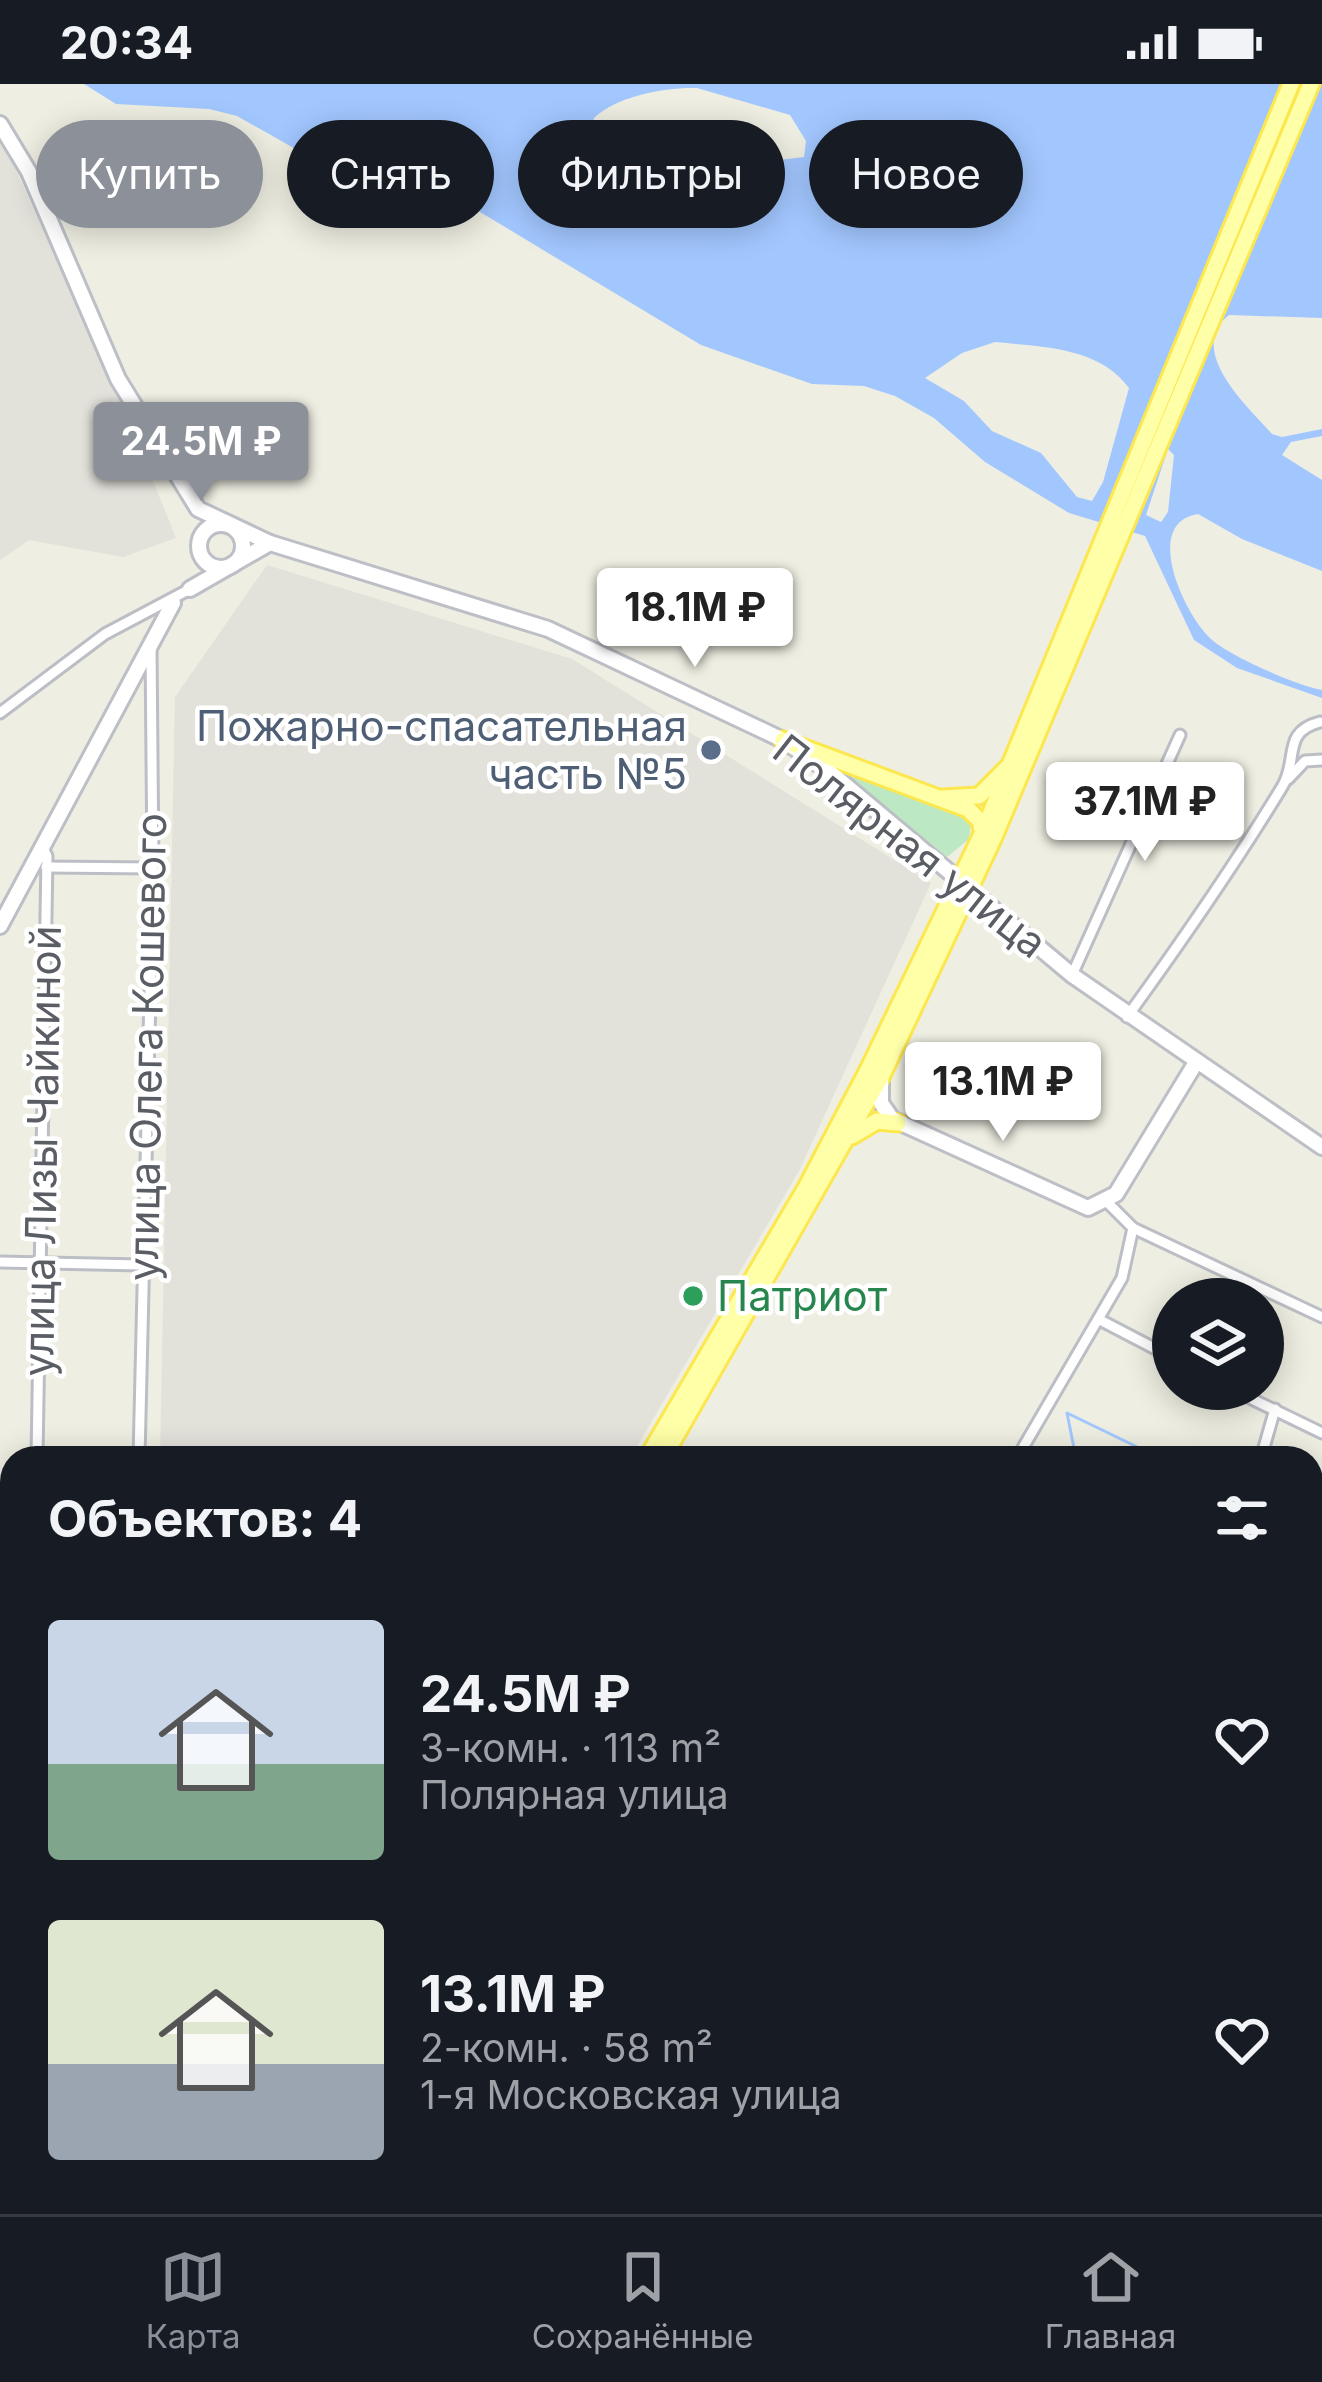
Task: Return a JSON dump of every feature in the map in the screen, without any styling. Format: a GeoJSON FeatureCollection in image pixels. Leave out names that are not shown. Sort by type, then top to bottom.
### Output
{"type":"FeatureCollection","features":[{"type":"Feature","properties":{"kind":"main road"},"geometry":{"type":"LineString","coordinates":[[942,798],[984,793],[1001,777],[1024,735],[1082,614],[1291,84]]}},
{"type":"Feature","properties":{"kind":"main road"},"geometry":{"type":"LineString","coordinates":[[670,1446],[846,1142],[988,836],[1311,84]]}},
{"type":"Feature","properties":{"kind":"main road","name":"Полярная улица"},"geometry":{"type":"LineString","coordinates":[[0,124],[29,172],[118,379],[198,509],[270,544],[548,629],[783,740],[831,773],[1127,1017],[1322,1147]]}},
{"type":"Feature","properties":{"kind":"main road"},"geometry":{"type":"LineString","coordinates":[[190,589],[200,543],[198,509]]}},
{"type":"Feature","properties":{"kind":"main road"},"geometry":{"type":"LineString","coordinates":[[200,543],[211,526],[233,528],[243,550],[230,566]]}},
{"type":"Feature","properties":{"kind":"main road"},"geometry":{"type":"LineString","coordinates":[[200,543],[211,565],[230,566]]}},
{"type":"Feature","properties":{"kind":"main road"},"geometry":{"type":"LineString","coordinates":[[190,589],[270,544]]}},
{"type":"Feature","properties":{"kind":"main road"},"geometry":{"type":"LineString","coordinates":[[0,926],[173,602]]}},
{"type":"Feature","properties":{"kind":"main road"},"geometry":{"type":"LineString","coordinates":[[988,836],[1024,735]]}},
{"type":"Feature","properties":{"kind":"main road"},"geometry":{"type":"LineString","coordinates":[[783,740],[942,798],[976,815],[988,836]]}},
{"type":"Feature","properties":{"kind":"main road"},"geometry":{"type":"LineString","coordinates":[[846,1142],[871,1123],[898,1123],[1076,1205],[1108,1203],[1195,1064]]}},
{"type":"Feature","properties":{"kind":"main road"},"geometry":{"type":"LineString","coordinates":[[875,1072],[881,1103],[898,1123]]}},
{"type":"Feature","properties":{"kind":"main road"},"geometry":{"type":"LineString","coordinates":[[654,1446],[875,1072]]}},
{"type":"Feature","properties":{"kind":"street"},"geometry":{"type":"LineString","coordinates":[[0,713],[105,634],[190,589]]}},
{"type":"Feature","properties":{"kind":"street","name":"улица Олега Кошевого"},"geometry":{"type":"LineString","coordinates":[[139,1446],[153,868],[151,636]]}},
{"type":"Feature","properties":{"kind":"street"},"geometry":{"type":"LineString","coordinates":[[1286,782],[1292,740],[1304,726],[1320,722]]}},
{"type":"Feature","properties":{"kind":"street"},"geometry":{"type":"LineString","coordinates":[[1072,975],[1180,735]]}},
{"type":"Feature","properties":{"kind":"street"},"geometry":{"type":"LineString","coordinates":[[1127,1017],[1232,873],[1286,782],[1304,761],[1322,760]]}},
{"type":"Feature","properties":{"kind":"street","name":"улица Лизы Чайкиной"},"geometry":{"type":"LineString","coordinates":[[37,1446],[46,867],[42,845]]}},
{"type":"Feature","properties":{"kind":"street"},"geometry":{"type":"LineString","coordinates":[[46,867],[153,868]]}},
{"type":"Feature","properties":{"kind":"street"},"geometry":{"type":"LineString","coordinates":[[1108,1203],[1133,1228],[1322,1317]]}},
{"type":"Feature","properties":{"kind":"street"},"geometry":{"type":"LineString","coordinates":[[1024,1446],[1100,1320],[1133,1248],[1133,1228]]}},
{"type":"Feature","properties":{"kind":"street"},"geometry":{"type":"LineString","coordinates":[[0,1262],[141,1265]]}},
{"type":"Feature","properties":{"kind":"street"},"geometry":{"type":"LineString","coordinates":[[1100,1320],[1152,1347]]}},
{"type":"Feature","properties":{"kind":"street"},"geometry":{"type":"LineString","coordinates":[[1264,1446],[1275,1410]]}},
{"type":"Feature","properties":{"kind":"street"},"geometry":{"type":"LineString","coordinates":[[1277,1410],[1322,1433]]}},
{"type":"Feature","properties":{"kind":"shaded area"},"geometry":{"type":"Polygon","coordinates":[[[0,136],[36,214],[36,228],[42,228],[110,375],[176,538],[123,557],[29,540],[0,560],[0,136]]]}},
{"type":"Feature","properties":{"kind":"shaded area"},"geometry":{"type":"Polygon","coordinates":[[[267,565],[572,659],[931,883],[799,1171],[637,1446],[160,1446],[175,697],[267,565]]]}},
{"type":"Feature","properties":{"kind":"green space"},"geometry":{"type":"Polygon","coordinates":[[[839,768],[964,813],[971,823],[969,839],[947,857],[839,768]]]}},
{"type":"Feature","properties":{"kind":"water"},"geometry":{"type":"Polygon","coordinates":[[[84,84],[1322,84],[1322,318],[1229,315],[1217,329],[1214,344],[1225,377],[1272,434],[1282,437],[1322,429],[1322,436],[1291,442],[1282,455],[1322,480],[1322,571],[1242,539],[1198,514],[1181,521],[1172,534],[1170,551],[1180,592],[1211,639],[1264,669],[1322,690],[1322,698],[1237,668],[1194,640],[1145,536],[1069,513],[985,462],[934,418],[895,396],[864,386],[812,384],[701,345],[494,220],[494,120],[287,120],[287,144],[263,131],[263,120],[244,120],[209,109],[116,104],[84,84]],[[995,342],[962,353],[925,378],[964,401],[992,431],[1041,453],[1077,497],[1092,501],[1103,482],[1129,388],[1117,374],[1086,357],[995,342]],[[1168,449],[1146,515],[1161,522],[1168,512],[1174,455],[1168,449]]]}},
{"type":"Feature","properties":{"kind":"waterway"},"geometry":{"type":"LineString","coordinates":[[1074,1446],[1067,1413],[1135,1446]]}},
{"type":"Feature","properties":{"kind":"place","name":"Пожарно-спасательная часть №5"},"geometry":{"type":"Point","coordinates":[711,750]}},
{"type":"Feature","properties":{"kind":"place","name":"Патриот"},"geometry":{"type":"Point","coordinates":[693,1296]}}]}
